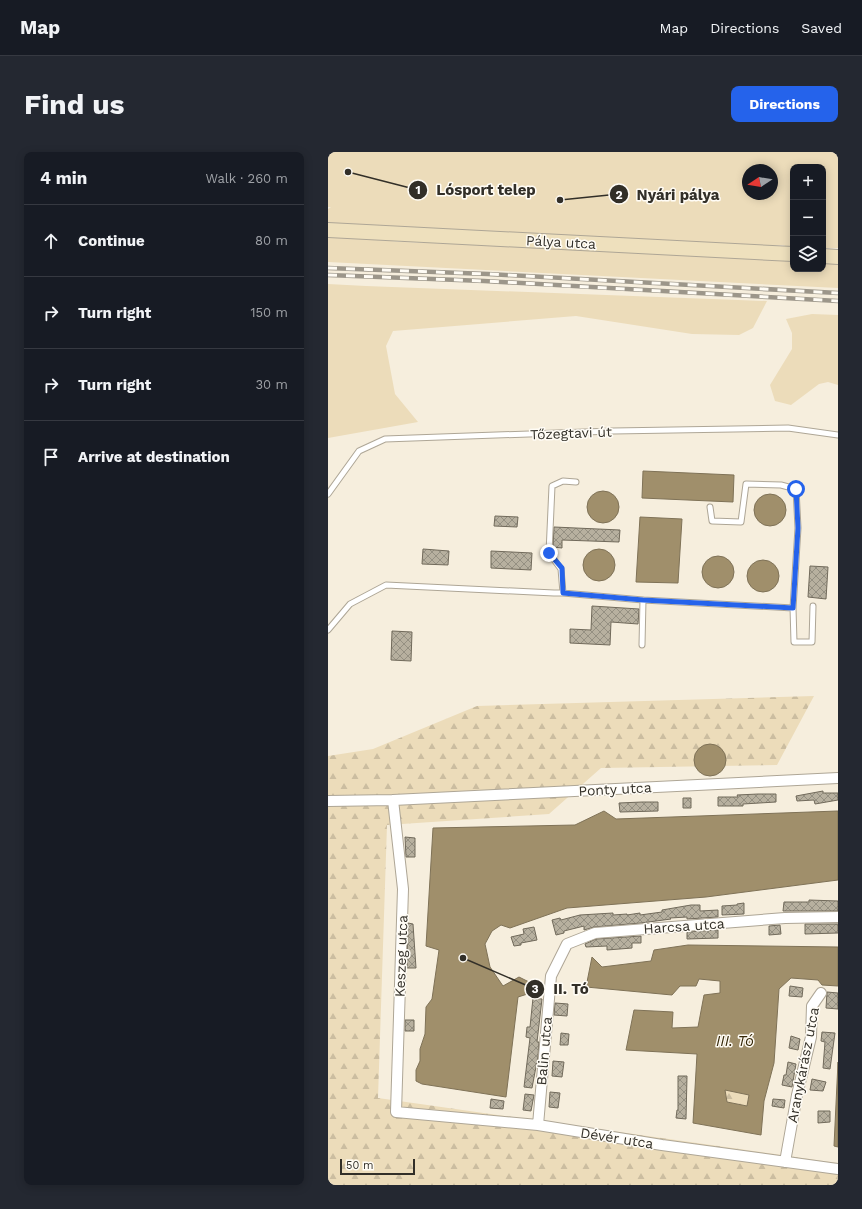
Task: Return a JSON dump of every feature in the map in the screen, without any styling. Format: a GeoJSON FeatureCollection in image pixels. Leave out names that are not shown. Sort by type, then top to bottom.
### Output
{"type":"FeatureCollection","features":[{"type":"Feature","properties":{"kind":"street","name":"Pálya utca"},"geometry":{"type":"LineString","coordinates":[[328,230],[790,254]]}},
{"type":"Feature","properties":{"kind":"street"},"geometry":{"type":"LineString","coordinates":[[826,256],[838,257]]}},
{"type":"Feature","properties":{"kind":"street","name":"Ponty utca"},"geometry":{"type":"LineString","coordinates":[[328,801],[393,800],[838,778]]}},
{"type":"Feature","properties":{"kind":"street","name":"Keszeg utca"},"geometry":{"type":"LineString","coordinates":[[393,800],[403,889],[396,1112]]}},
{"type":"Feature","properties":{"kind":"street","name":"Harcsa utca"},"geometry":{"type":"LineString","coordinates":[[551,976],[567,944],[595,934],[785,918],[838,918]]}},
{"type":"Feature","properties":{"kind":"street","name":"Balin utca"},"geometry":{"type":"LineString","coordinates":[[538,1125],[551,976]]}},
{"type":"Feature","properties":{"kind":"street","name":"Aranykárász utca"},"geometry":{"type":"LineString","coordinates":[[785,1162],[797,1095],[812,1037],[812,1006],[821,993]]}},
{"type":"Feature","properties":{"kind":"street","name":"Dévér utca"},"geometry":{"type":"LineString","coordinates":[[396,1112],[538,1125],[662,1146],[838,1169]]}},
{"type":"Feature","properties":{"kind":"lane","name":"Tőzegtavi út"},"geometry":{"type":"LineString","coordinates":[[328,494],[359,451],[386,439],[613,431],[788,428],[838,434]]}},
{"type":"Feature","properties":{"kind":"lane"},"geometry":{"type":"LineString","coordinates":[[563,593],[562,568],[549,553],[552,486],[563,481],[576,482]]}},
{"type":"Feature","properties":{"kind":"lane"},"geometry":{"type":"LineString","coordinates":[[710,507],[712,521],[741,522],[746,484],[781,485],[796,489],[798,528],[793,608],[794,642],[812,642],[813,606]]}},
{"type":"Feature","properties":{"kind":"lane"},"geometry":{"type":"LineString","coordinates":[[328,630],[350,604],[386,585],[563,593],[643,600],[793,608]]}},
{"type":"Feature","properties":{"kind":"lane"},"geometry":{"type":"LineString","coordinates":[[642,645],[643,600]]}},
{"type":"Feature","properties":{"kind":"green space"},"geometry":{"type":"Polygon","coordinates":[[[328,152],[838,152],[838,248],[826,248],[826,164],[790,164],[790,248],[783,245],[740,248],[328,227],[328,209],[331,207],[328,207],[328,152]]]}},
{"type":"Feature","properties":{"kind":"green space"},"geometry":{"type":"Polygon","coordinates":[[[328,236],[403,242],[697,252],[762,256],[772,261],[785,261],[790,259],[790,272],[826,272],[826,256],[838,257],[838,288],[328,262],[328,236]]]}},
{"type":"Feature","properties":{"kind":"green space"},"geometry":{"type":"Polygon","coordinates":[[[328,284],[767,301],[753,328],[739,335],[692,334],[576,316],[393,331],[386,346],[395,394],[418,422],[328,438],[328,284]]]}},
{"type":"Feature","properties":{"kind":"green space"},"geometry":{"type":"Polygon","coordinates":[[[812,314],[838,315],[838,385],[828,382],[819,384],[791,405],[775,401],[770,385],[792,349],[792,333],[786,319],[812,314]]]}},
{"type":"Feature","properties":{"kind":"green space"},"geometry":{"type":"Polygon","coordinates":[[[814,696],[777,765],[601,768],[549,814],[387,825],[378,1098],[838,1163],[838,1185],[328,1185],[328,756],[373,749],[477,706],[814,696]]]}},
{"type":"Feature","properties":{"kind":"green space"},"geometry":{"type":"Polygon","coordinates":[[[725,1089],[749,1095],[747,1106],[727,1102],[725,1089]]]}},
{"type":"Feature","properties":{"kind":"water"},"geometry":{"type":"Polygon","coordinates":[[[643,471],[734,475],[733,502],[642,498],[643,471]]]}},
{"type":"Feature","properties":{"kind":"water"},"geometry":{"type":"Polygon","coordinates":[[[600,491],[606,491],[616,498],[619,507],[618,513],[612,520],[606,523],[600,523],[590,516],[587,510],[587,504],[594,494],[600,491]]]}},
{"type":"Feature","properties":{"kind":"water"},"geometry":{"type":"Polygon","coordinates":[[[767,494],[773,494],[783,501],[786,510],[785,516],[779,523],[773,526],[767,526],[757,519],[754,513],[754,507],[761,497],[767,494]]]}},
{"type":"Feature","properties":{"kind":"water"},"geometry":{"type":"Polygon","coordinates":[[[640,517],[682,519],[678,583],[636,582],[640,517]]]}},
{"type":"Feature","properties":{"kind":"water"},"geometry":{"type":"Polygon","coordinates":[[[596,549],[602,549],[612,556],[615,565],[614,571],[608,578],[602,581],[596,581],[586,574],[583,568],[583,562],[590,552],[596,549]]]}},
{"type":"Feature","properties":{"kind":"water"},"geometry":{"type":"Polygon","coordinates":[[[715,556],[721,556],[731,563],[734,572],[733,578],[727,585],[721,588],[715,588],[705,581],[702,575],[702,569],[709,559],[715,556]]]}},
{"type":"Feature","properties":{"kind":"water"},"geometry":{"type":"Polygon","coordinates":[[[760,560],[766,560],[776,567],[779,576],[778,582],[772,589],[766,592],[760,592],[750,585],[747,579],[747,573],[754,563],[760,560]]]}},
{"type":"Feature","properties":{"kind":"water"},"geometry":{"type":"Polygon","coordinates":[[[707,744],[713,744],[723,751],[726,760],[725,766],[719,773],[713,776],[707,776],[697,769],[694,763],[694,757],[701,747],[707,744]]]}},
{"type":"Feature","properties":{"kind":"water"},"geometry":{"type":"Polygon","coordinates":[[[604,811],[616,819],[838,811],[838,880],[706,897],[567,908],[510,928],[501,925],[492,931],[485,944],[490,967],[503,986],[519,977],[529,982],[537,991],[518,997],[506,1097],[422,1084],[416,1081],[416,1070],[420,1061],[420,1049],[425,1034],[426,1007],[432,999],[439,950],[426,946],[433,828],[575,825],[604,811]]]}},
{"type":"Feature","properties":{"kind":"water","name":"III. Tó"},"geometry":{"type":"Polygon","coordinates":[[[688,945],[838,947],[838,986],[822,985],[818,980],[791,978],[779,989],[774,1063],[764,1101],[761,1135],[693,1123],[697,1054],[626,1050],[634,1010],[673,1012],[672,1028],[698,1027],[704,995],[720,993],[720,981],[699,979],[696,986],[680,986],[672,995],[586,987],[592,957],[602,967],[651,961],[654,950],[688,945]],[[725,1090],[727,1102],[747,1106],[749,1095],[725,1090]]]}},
{"type":"Feature","properties":{"kind":"water"},"geometry":{"type":"Polygon","coordinates":[[[838,1062],[838,1147],[834,1146],[838,1062]]]}},
{"type":"Feature","properties":{"kind":"building"},"geometry":{"type":"Polygon","coordinates":[[[495,516],[518,517],[517,527],[494,526],[495,516]]]}},
{"type":"Feature","properties":{"kind":"building"},"geometry":{"type":"Polygon","coordinates":[[[554,527],[620,530],[619,542],[562,540],[562,548],[553,547],[554,527]]]}},
{"type":"Feature","properties":{"kind":"building"},"geometry":{"type":"Polygon","coordinates":[[[423,549],[449,551],[448,565],[422,564],[423,549]]]}},
{"type":"Feature","properties":{"kind":"building"},"geometry":{"type":"Polygon","coordinates":[[[491,551],[532,553],[531,570],[491,568],[491,551]]]}},
{"type":"Feature","properties":{"kind":"building"},"geometry":{"type":"Polygon","coordinates":[[[810,566],[828,567],[826,599],[808,597],[810,566]]]}},
{"type":"Feature","properties":{"kind":"building"},"geometry":{"type":"Polygon","coordinates":[[[592,606],[639,609],[638,624],[611,622],[610,645],[570,643],[570,629],[591,630],[592,606]]]}},
{"type":"Feature","properties":{"kind":"building"},"geometry":{"type":"Polygon","coordinates":[[[392,631],[412,632],[411,661],[391,660],[392,631]]]}},
{"type":"Feature","properties":{"kind":"building"},"geometry":{"type":"Polygon","coordinates":[[[823,791],[823,793],[838,793],[838,800],[815,804],[814,800],[797,801],[796,796],[823,791]]]}},
{"type":"Feature","properties":{"kind":"building"},"geometry":{"type":"Polygon","coordinates":[[[776,794],[776,802],[743,804],[743,806],[718,806],[718,797],[738,797],[737,795],[776,794]]]}},
{"type":"Feature","properties":{"kind":"building"},"geometry":{"type":"Polygon","coordinates":[[[683,798],[691,798],[691,808],[683,808],[683,798]]]}},
{"type":"Feature","properties":{"kind":"building"},"geometry":{"type":"Polygon","coordinates":[[[658,802],[658,811],[620,812],[619,803],[658,802]]]}},
{"type":"Feature","properties":{"kind":"building"},"geometry":{"type":"Polygon","coordinates":[[[405,837],[415,838],[415,857],[406,857],[405,837]]]}},
{"type":"Feature","properties":{"kind":"building"},"geometry":{"type":"Polygon","coordinates":[[[809,900],[838,901],[838,911],[783,911],[784,902],[809,902],[809,900]]]}},
{"type":"Feature","properties":{"kind":"building"},"geometry":{"type":"Polygon","coordinates":[[[744,903],[744,914],[722,915],[722,906],[744,903]]]}},
{"type":"Feature","properties":{"kind":"building"},"geometry":{"type":"Polygon","coordinates":[[[700,905],[700,911],[718,910],[718,917],[687,919],[687,917],[670,918],[671,919],[641,923],[594,927],[584,930],[584,926],[564,931],[564,933],[556,935],[552,920],[560,918],[561,920],[580,915],[613,913],[613,915],[627,915],[640,913],[640,915],[662,912],[662,910],[700,905]]]}},
{"type":"Feature","properties":{"kind":"building"},"geometry":{"type":"Polygon","coordinates":[[[408,923],[413,924],[416,968],[407,968],[408,923]]]}},
{"type":"Feature","properties":{"kind":"building"},"geometry":{"type":"Polygon","coordinates":[[[805,924],[838,924],[838,933],[805,934],[805,924]]]}},
{"type":"Feature","properties":{"kind":"building"},"geometry":{"type":"Polygon","coordinates":[[[780,925],[781,934],[769,935],[769,926],[780,925]]]}},
{"type":"Feature","properties":{"kind":"building"},"geometry":{"type":"Polygon","coordinates":[[[534,927],[537,940],[514,946],[511,937],[524,934],[523,929],[534,927]]]}},
{"type":"Feature","properties":{"kind":"building"},"geometry":{"type":"Polygon","coordinates":[[[718,930],[718,938],[687,939],[687,932],[718,930]]]}},
{"type":"Feature","properties":{"kind":"building"},"geometry":{"type":"Polygon","coordinates":[[[641,936],[641,943],[632,943],[632,948],[607,950],[607,946],[586,947],[585,944],[596,939],[641,936]]]}},
{"type":"Feature","properties":{"kind":"building"},"geometry":{"type":"Polygon","coordinates":[[[790,986],[803,988],[802,997],[789,996],[790,986]]]}},
{"type":"Feature","properties":{"kind":"building"},"geometry":{"type":"Polygon","coordinates":[[[827,992],[838,993],[838,1009],[826,1008],[827,992]]]}},
{"type":"Feature","properties":{"kind":"building"},"geometry":{"type":"Polygon","coordinates":[[[533,998],[542,999],[537,1042],[539,1042],[538,1056],[532,1088],[524,1087],[530,1038],[526,1037],[527,1027],[530,1027],[533,998]]]}},
{"type":"Feature","properties":{"kind":"building"},"geometry":{"type":"Polygon","coordinates":[[[555,1003],[568,1004],[567,1016],[554,1015],[555,1003]]]}},
{"type":"Feature","properties":{"kind":"building"},"geometry":{"type":"Polygon","coordinates":[[[405,1020],[414,1020],[414,1031],[405,1031],[405,1020]]]}},
{"type":"Feature","properties":{"kind":"building"},"geometry":{"type":"Polygon","coordinates":[[[822,1032],[835,1033],[830,1069],[823,1068],[825,1042],[821,1041],[822,1032]]]}},
{"type":"Feature","properties":{"kind":"building"},"geometry":{"type":"Polygon","coordinates":[[[561,1033],[569,1034],[568,1045],[560,1045],[561,1033]]]}},
{"type":"Feature","properties":{"kind":"building"},"geometry":{"type":"Polygon","coordinates":[[[791,1036],[800,1039],[798,1050],[789,1048],[791,1036]]]}},
{"type":"Feature","properties":{"kind":"building"},"geometry":{"type":"Polygon","coordinates":[[[553,1061],[564,1062],[562,1077],[552,1076],[553,1061]]]}},
{"type":"Feature","properties":{"kind":"building"},"geometry":{"type":"Polygon","coordinates":[[[788,1062],[796,1064],[792,1087],[782,1085],[784,1075],[786,1075],[788,1062]]]}},
{"type":"Feature","properties":{"kind":"building"},"geometry":{"type":"Polygon","coordinates":[[[678,1076],[687,1076],[686,1119],[676,1118],[678,1110],[678,1076]]]}},
{"type":"Feature","properties":{"kind":"building"},"geometry":{"type":"Polygon","coordinates":[[[812,1079],[826,1082],[823,1091],[810,1090],[812,1079]]]}},
{"type":"Feature","properties":{"kind":"building"},"geometry":{"type":"Polygon","coordinates":[[[550,1092],[560,1093],[558,1108],[549,1107],[550,1092]]]}},
{"type":"Feature","properties":{"kind":"building"},"geometry":{"type":"Polygon","coordinates":[[[525,1094],[534,1095],[531,1111],[523,1110],[525,1094]]]}},
{"type":"Feature","properties":{"kind":"building"},"geometry":{"type":"Polygon","coordinates":[[[491,1099],[504,1101],[503,1109],[490,1108],[491,1099]]]}},
{"type":"Feature","properties":{"kind":"building"},"geometry":{"type":"Polygon","coordinates":[[[773,1099],[785,1100],[784,1108],[772,1106],[773,1099]]]}},
{"type":"Feature","properties":{"kind":"building"},"geometry":{"type":"Polygon","coordinates":[[[818,1111],[830,1111],[830,1122],[818,1123],[818,1111]]]}},
{"type":"Feature","properties":{"kind":"railway"},"geometry":{"type":"LineString","coordinates":[[328,268],[488,274],[838,293]]}},
{"type":"Feature","properties":{"kind":"railway"},"geometry":{"type":"LineString","coordinates":[[328,275],[484,281],[838,301]]}},
{"type":"Feature","properties":{"kind":"place","name":"Lósport telep"},"geometry":{"type":"Point","coordinates":[348,172]}},
{"type":"Feature","properties":{"kind":"place","name":"Nyári pálya"},"geometry":{"type":"Point","coordinates":[560,200]}},
{"type":"Feature","properties":{"kind":"place","name":"II. Tó"},"geometry":{"type":"Point","coordinates":[463,958]}},
{"type":"Feature","properties":{"kind":"route"},"geometry":{"type":"LineString","coordinates":[[549,553],[562,568],[563,593],[643,600],[793,608],[798,528],[796,489]]}}]}
